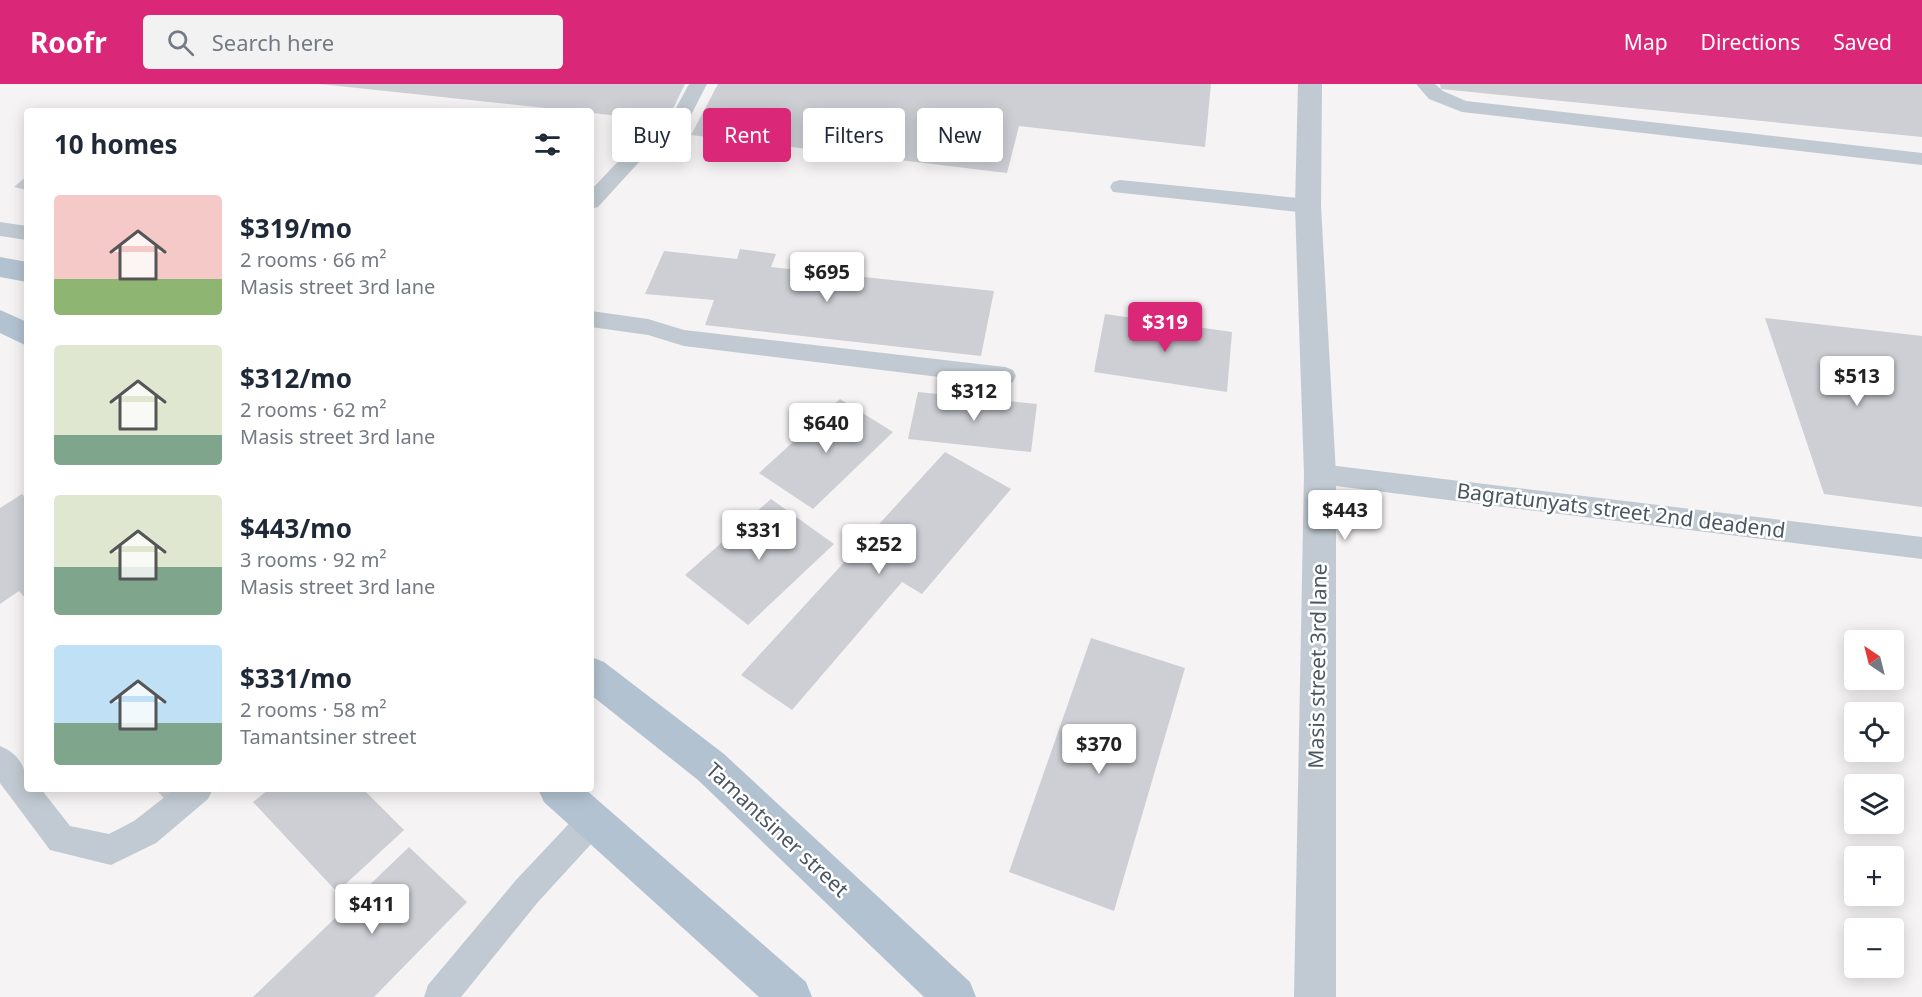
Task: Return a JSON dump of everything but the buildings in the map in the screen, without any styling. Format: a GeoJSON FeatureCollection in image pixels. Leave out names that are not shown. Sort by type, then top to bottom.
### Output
{"type":"FeatureCollection","features":[{"type":"Feature","properties":{"kind":"main road"},"geometry":{"type":"LineString","coordinates":[[0,267],[24,271]]}},
{"type":"Feature","properties":{"kind":"main road"},"geometry":{"type":"LineString","coordinates":[[0,320],[24,333]]}},
{"type":"Feature","properties":{"kind":"main road","name":"Tamantsiner street"},"geometry":{"type":"LineString","coordinates":[[594,676],[711,767],[955,997]]}},
{"type":"Feature","properties":{"kind":"main road"},"geometry":{"type":"LineString","coordinates":[[560,792],[790,997]]}},
{"type":"Feature","properties":{"kind":"street","name":"Masis street 3rd lane"},"geometry":{"type":"LineString","coordinates":[[1310,84],[1308,206],[1320,474],[1315,997]]}},
{"type":"Feature","properties":{"kind":"lane"},"geometry":{"type":"LineString","coordinates":[[594,199],[633,157],[684,111],[698,84]]}},
{"type":"Feature","properties":{"kind":"lane"},"geometry":{"type":"LineString","coordinates":[[1425,84],[1436,95],[1462,106],[1922,159]]}},
{"type":"Feature","properties":{"kind":"lane"},"geometry":{"type":"LineString","coordinates":[[1120,187],[1308,206]]}},
{"type":"Feature","properties":{"kind":"lane"},"geometry":{"type":"LineString","coordinates":[[0,229],[24,233]]}},
{"type":"Feature","properties":{"kind":"lane"},"geometry":{"type":"LineString","coordinates":[[594,319],[648,327],[684,339],[1005,376]]}},
{"type":"Feature","properties":{"kind":"lane","name":"Bagratunyats street 2nd deadend"},"geometry":{"type":"LineString","coordinates":[[1320,474],[1922,548]]}},
{"type":"Feature","properties":{"kind":"lane"},"geometry":{"type":"LineString","coordinates":[[0,760],[24,791]]}},
{"type":"Feature","properties":{"kind":"lane"},"geometry":{"type":"LineString","coordinates":[[25,792],[62,839],[111,850],[145,832],[194,792]]}},
{"type":"Feature","properties":{"kind":"lane"},"geometry":{"type":"LineString","coordinates":[[440,997],[527,891],[592,821]]}}]}
